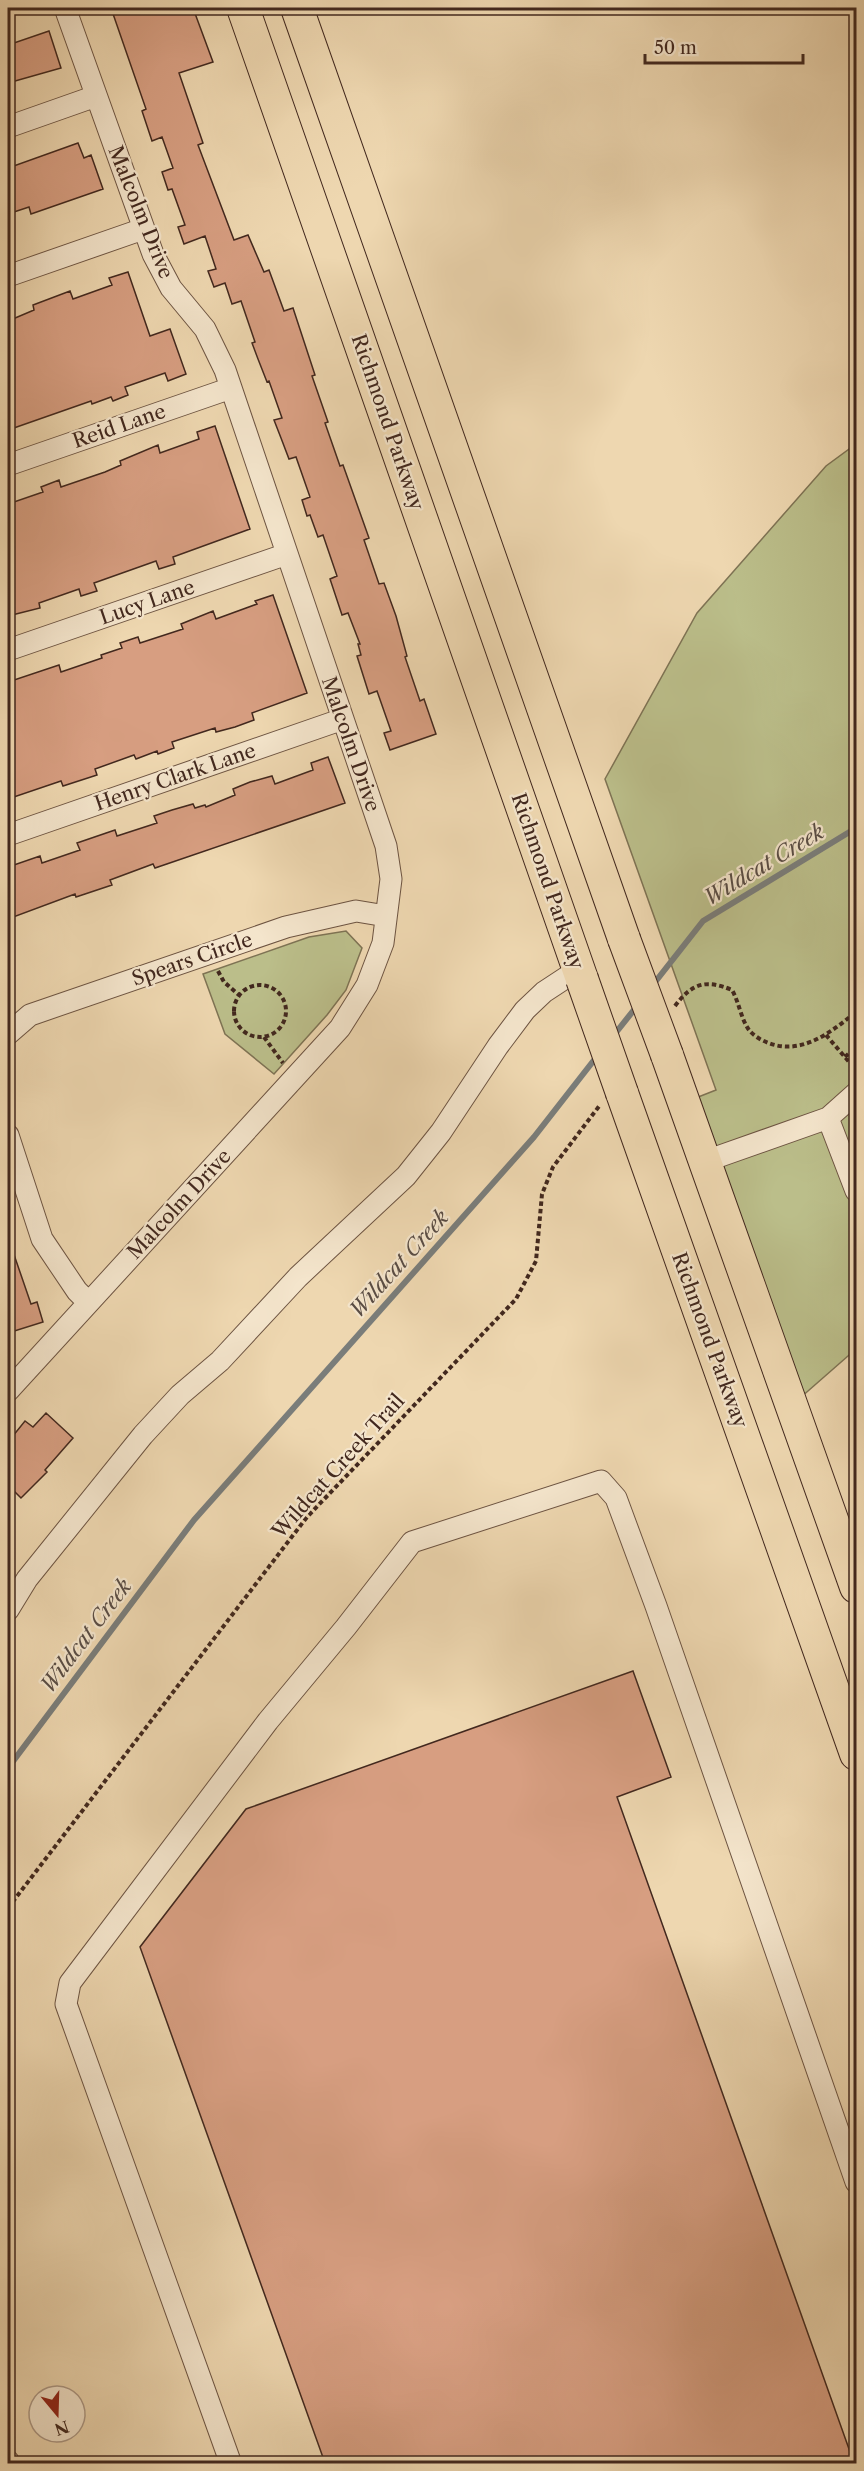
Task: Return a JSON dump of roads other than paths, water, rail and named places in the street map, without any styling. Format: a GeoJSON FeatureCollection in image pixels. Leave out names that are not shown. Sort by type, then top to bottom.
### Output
{"type":"FeatureCollection","features":[{"type":"Feature","properties":{"kind":"highway","name":"Richmond Parkway"},"geometry":{"type":"LineString","coordinates":[[243,8],[622,1093],[856,1754]]}},
{"type":"Feature","properties":{"kind":"highway"},"geometry":{"type":"LineString","coordinates":[[297,8],[624,939],[706,1161],[856,1587]]}},
{"type":"Feature","properties":{"kind":"street","name":"Malcolm Drive"},"geometry":{"type":"LineString","coordinates":[[8,1391],[340,1028],[367,985],[383,944],[391,879],[386,846],[231,388],[206,329],[171,288],[153,254],[66,8]]}},
{"type":"Feature","properties":{"kind":"street"},"geometry":{"type":"LineString","coordinates":[[8,127],[96,96]]}},
{"type":"Feature","properties":{"kind":"street"},"geometry":{"type":"LineString","coordinates":[[8,276],[144,230]]}},
{"type":"Feature","properties":{"kind":"street","name":"Reid Lane"},"geometry":{"type":"LineString","coordinates":[[8,465],[231,388]]}},
{"type":"Feature","properties":{"kind":"street","name":"Lucy Lane"},"geometry":{"type":"LineString","coordinates":[[8,650],[287,554]]}},
{"type":"Feature","properties":{"kind":"street","name":"Henry Clark Lane"},"geometry":{"type":"LineString","coordinates":[[8,835],[343,719]]}},
{"type":"Feature","properties":{"kind":"street","name":"Spears Circle"},"geometry":{"type":"LineString","coordinates":[[8,1034],[11,1029],[30,1015],[208,953],[319,918],[356,911],[386,916]]}},
{"type":"Feature","properties":{"kind":"street"},"geometry":{"type":"LineString","coordinates":[[8,1610],[27,1579],[143,1435],[180,1395],[220,1361],[298,1277],[406,1176],[441,1131],[525,1010],[544,992],[581,974]]}},
{"type":"Feature","properties":{"kind":"street"},"geometry":{"type":"LineString","coordinates":[[706,1161],[828,1118],[856,1093]]}},
{"type":"Feature","properties":{"kind":"street"},"geometry":{"type":"LineString","coordinates":[[828,1118],[856,1191]]}},
{"type":"Feature","properties":{"kind":"street"},"geometry":{"type":"LineString","coordinates":[[8,1135],[42,1239],[76,1291],[88,1302]]}},
{"type":"Feature","properties":{"kind":"street"},"geometry":{"type":"LineString","coordinates":[[231,2463],[66,2004],[70,1983],[268,1721],[346,1627],[412,1542],[601,1481],[616,1498],[656,1606],[856,2182]]}},
{"type":"Feature","properties":{"kind":"waterway","name":"Wildcat Creek"},"geometry":{"type":"LineString","coordinates":[[652,986],[703,921],[856,828]]}},
{"type":"Feature","properties":{"kind":"waterway","name":"Wildcat Creek"},"geometry":{"type":"LineString","coordinates":[[614,1035],[637,1006]]}},
{"type":"Feature","properties":{"kind":"waterway","name":"Wildcat Creek"},"geometry":{"type":"LineString","coordinates":[[8,1768],[194,1520],[534,1137],[598,1055]]}}]}
